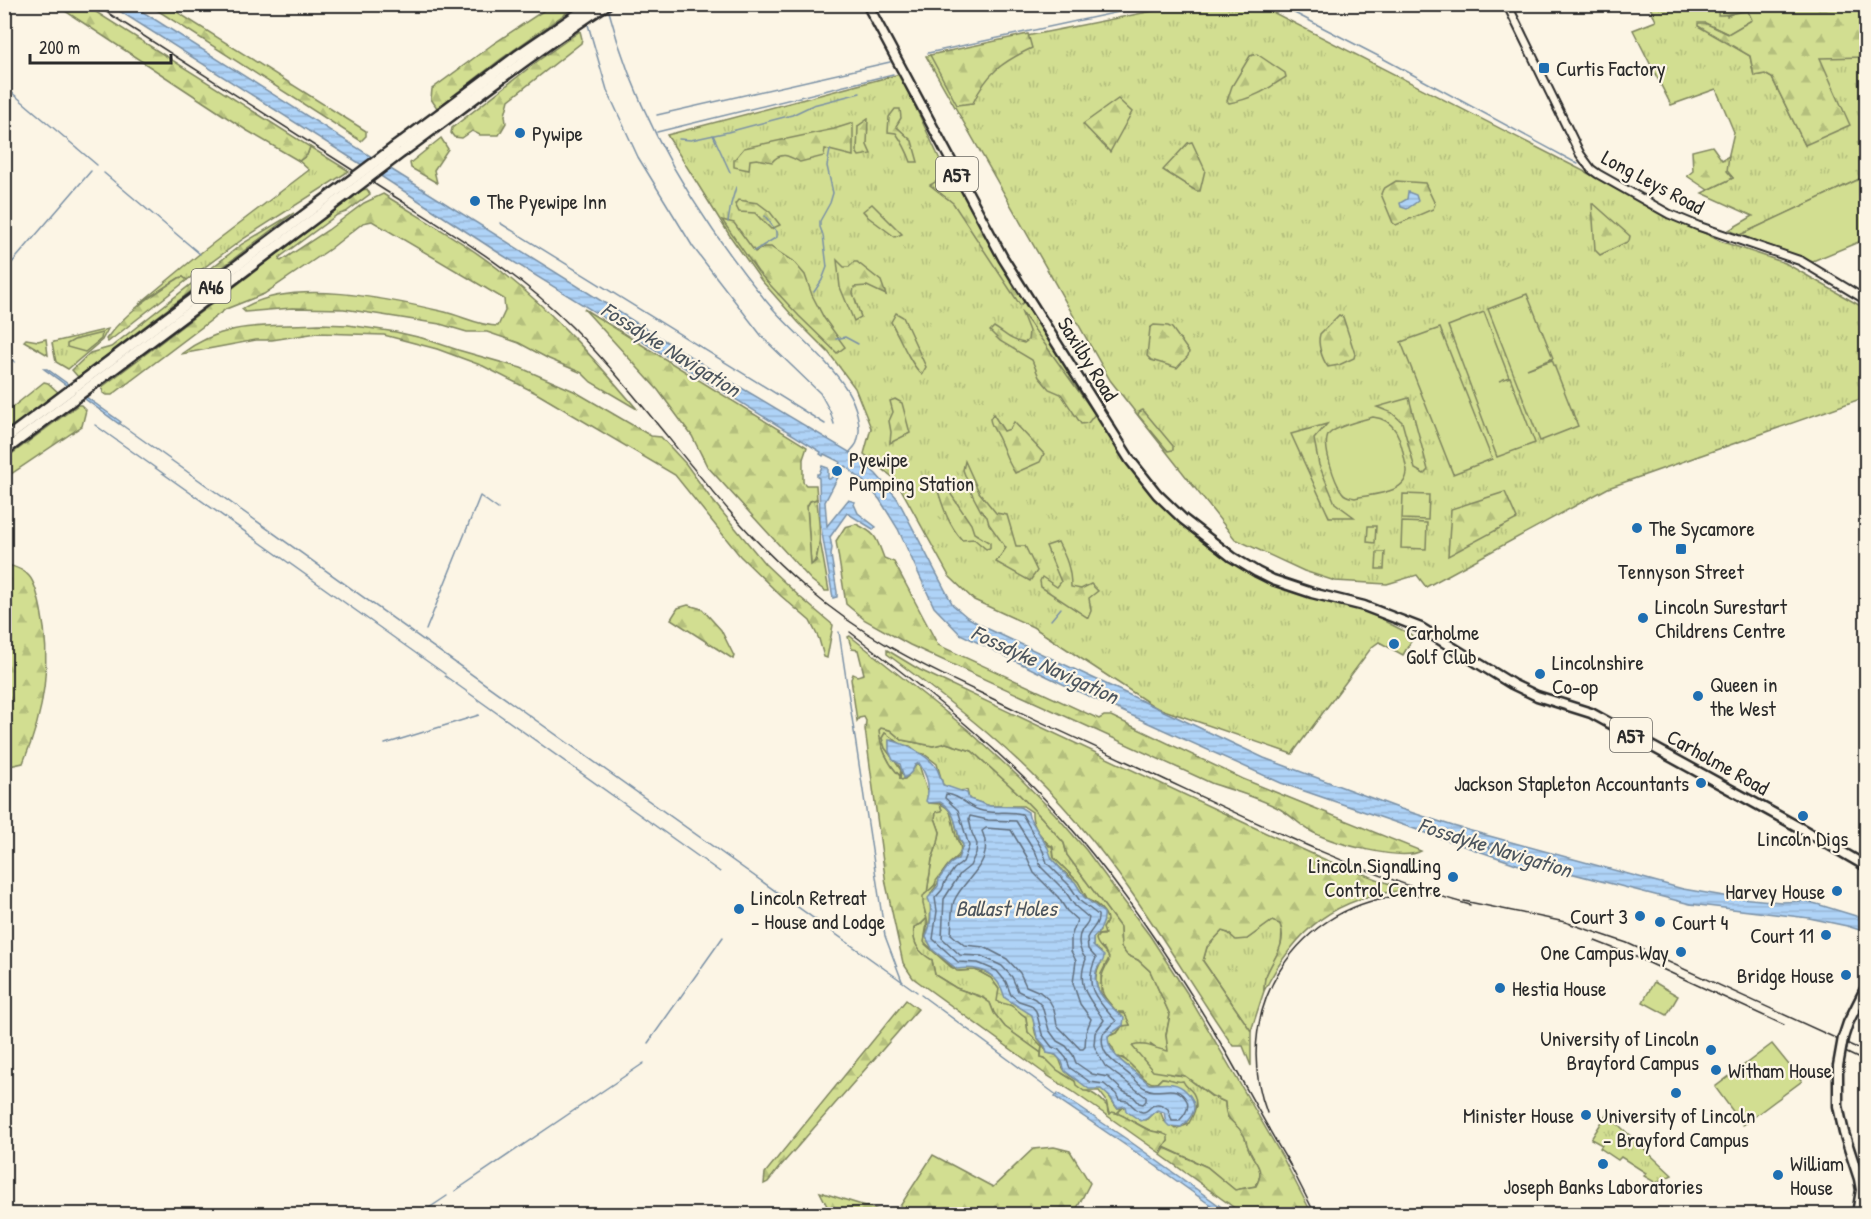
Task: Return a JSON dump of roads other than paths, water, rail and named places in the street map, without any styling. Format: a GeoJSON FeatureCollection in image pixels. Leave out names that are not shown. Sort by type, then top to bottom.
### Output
{"type":"FeatureCollection","features":[{"type":"Feature","properties":{"kind":"highway","name":"A46"},"geometry":{"type":"LineString","coordinates":[[572,23],[593,4]]}},
{"type":"Feature","properties":{"kind":"highway","name":"A46"},"geometry":{"type":"LineString","coordinates":[[4,451],[83,387],[399,150],[507,63],[607,4]]}},
{"type":"Feature","properties":{"kind":"highway","name":"A46"},"geometry":{"type":"LineString","coordinates":[[4,440],[71,397]]}},
{"type":"Feature","properties":{"kind":"main road","name":"Saxilby Road"},"geometry":{"type":"LineString","coordinates":[[867,4],[989,236],[1123,450],[1150,486],[1170,508],[1203,536],[1257,572],[1312,593],[1390,615]]}},
{"type":"Feature","properties":{"kind":"main road","name":"Carholme Road"},"geometry":{"type":"LineString","coordinates":[[1390,615],[1430,633],[1527,692],[1591,713],[1866,866]]}},
{"type":"Feature","properties":{"kind":"main road"},"geometry":{"type":"LineString","coordinates":[[1858,1215],[1861,1190],[1838,1106],[1839,1066],[1843,1038],[1866,987]]}},
{"type":"Feature","properties":{"kind":"main road"},"geometry":{"type":"LineString","coordinates":[[1854,1162],[1866,1182]]}},
{"type":"Feature","properties":{"kind":"main road"},"geometry":{"type":"LineString","coordinates":[[1858,1215],[1866,1208]]}},
{"type":"Feature","properties":{"kind":"street","name":"Long Leys Road"},"geometry":{"type":"LineString","coordinates":[[1507,4],[1580,154],[1591,169],[1639,198],[1681,219],[1803,262],[1866,300]]}},
{"type":"Feature","properties":{"kind":"water"},"geometry":{"type":"Polygon","coordinates":[[[110,5],[132,5],[372,157],[362,165],[110,5]]]}},
{"type":"Feature","properties":{"kind":"water","name":"Fossdyke Navigation"},"geometry":{"type":"Polygon","coordinates":[[[389,168],[718,374],[856,456],[897,498],[953,605],[984,627],[1264,758],[1401,809],[1453,826],[1683,889],[1781,902],[1807,901],[1866,919],[1866,932],[1809,918],[1690,904],[1527,862],[1525,867],[1281,783],[1073,689],[960,634],[934,607],[898,529],[880,500],[845,466],[839,465],[840,462],[824,454],[823,456],[821,452],[499,253],[379,175],[389,168]]]}},
{"type":"Feature","properties":{"kind":"water"},"geometry":{"type":"Polygon","coordinates":[[[1408,192],[1416,195],[1418,201],[1407,209],[1401,207],[1400,203],[1407,199],[1408,192]]]}},
{"type":"Feature","properties":{"kind":"water"},"geometry":{"type":"Polygon","coordinates":[[[44,369],[47,369],[121,422],[119,424],[44,369]]]}},
{"type":"Feature","properties":{"kind":"water"},"geometry":{"type":"Polygon","coordinates":[[[822,466],[828,468],[828,479],[834,475],[838,477],[825,502],[827,526],[848,500],[855,502],[858,513],[876,527],[873,529],[847,513],[830,537],[837,592],[837,597],[833,598],[820,521],[817,474],[822,466]]]}},
{"type":"Feature","properties":{"kind":"water","name":"Ballast Holes"},"geometry":{"type":"Polygon","coordinates":[[[889,740],[908,746],[927,758],[936,767],[943,785],[967,793],[969,799],[990,806],[1020,807],[1028,812],[1052,859],[1075,882],[1084,897],[1104,913],[1102,927],[1093,938],[1093,946],[1104,956],[1095,976],[1096,984],[1103,997],[1124,1018],[1123,1025],[1108,1036],[1109,1044],[1123,1063],[1149,1084],[1173,1084],[1186,1091],[1193,1101],[1194,1110],[1181,1127],[1169,1126],[1166,1123],[1164,1112],[1157,1110],[1141,1121],[1126,1111],[1125,1106],[1117,1108],[1111,1098],[1101,1089],[1089,1089],[1065,1071],[1056,1055],[1047,1053],[1045,1046],[1037,1037],[1032,1015],[1005,998],[998,982],[993,977],[981,970],[957,969],[933,950],[926,937],[931,918],[928,898],[938,886],[939,879],[950,864],[958,859],[963,845],[951,812],[940,802],[928,803],[926,801],[927,781],[919,763],[904,778],[900,764],[893,760],[889,751],[889,740]]]}},
{"type":"Feature","properties":{"kind":"water"},"geometry":{"type":"Polygon","coordinates":[[[1058,1093],[1231,1214],[1223,1214],[1055,1097],[1058,1093]]]}},
{"type":"Feature","properties":{"kind":"waterway"},"geometry":{"type":"LineString","coordinates":[[928,53],[1156,4]]}},
{"type":"Feature","properties":{"kind":"waterway"},"geometry":{"type":"LineString","coordinates":[[1277,4],[1578,164]]}},
{"type":"Feature","properties":{"kind":"waterway"},"geometry":{"type":"LineString","coordinates":[[608,8],[635,88],[652,126],[693,200],[767,302],[839,378],[850,395],[857,415],[859,436],[849,453]]}},
{"type":"Feature","properties":{"kind":"waterway"},"geometry":{"type":"LineString","coordinates":[[587,21],[607,90],[638,157],[693,247],[764,339],[820,393],[834,424]]}},
{"type":"Feature","properties":{"kind":"waterway"},"geometry":{"type":"LineString","coordinates":[[657,115],[890,62]]}},
{"type":"Feature","properties":{"kind":"waterway"},"geometry":{"type":"LineString","coordinates":[[657,132],[893,74]]}},
{"type":"Feature","properties":{"kind":"waterway"},"geometry":{"type":"LineString","coordinates":[[4,86],[97,165]]}},
{"type":"Feature","properties":{"kind":"waterway"},"geometry":{"type":"LineString","coordinates":[[679,139],[691,140],[728,132],[792,115],[813,105],[860,93]]}},
{"type":"Feature","properties":{"kind":"waterway"},"geometry":{"type":"LineString","coordinates":[[713,135],[730,172]]}},
{"type":"Feature","properties":{"kind":"waterway"},"geometry":{"type":"LineString","coordinates":[[814,292],[827,267],[820,221],[833,193],[827,166],[830,150]]}},
{"type":"Feature","properties":{"kind":"waterway"},"geometry":{"type":"LineString","coordinates":[[4,272],[91,171]]}},
{"type":"Feature","properties":{"kind":"waterway"},"geometry":{"type":"LineString","coordinates":[[104,173],[200,254]]}},
{"type":"Feature","properties":{"kind":"waterway"},"geometry":{"type":"LineString","coordinates":[[728,222],[736,187]]}},
{"type":"Feature","properties":{"kind":"waterway"},"geometry":{"type":"LineString","coordinates":[[754,251],[777,237],[777,232],[765,216]]}},
{"type":"Feature","properties":{"kind":"waterway","name":"Fossdyke Navigation"},"geometry":{"type":"LineString","coordinates":[[500,223],[825,424]]}},
{"type":"Feature","properties":{"kind":"waterway"},"geometry":{"type":"LineString","coordinates":[[836,339],[845,337],[858,344]]}},
{"type":"Feature","properties":{"kind":"waterway"},"geometry":{"type":"LineString","coordinates":[[4,355],[15,362]]}},
{"type":"Feature","properties":{"kind":"waterway"},"geometry":{"type":"LineString","coordinates":[[119,423],[917,992]]}},
{"type":"Feature","properties":{"kind":"waterway"},"geometry":{"type":"LineString","coordinates":[[95,425],[445,674]]}},
{"type":"Feature","properties":{"kind":"waterway"},"geometry":{"type":"LineString","coordinates":[[426,630],[480,496],[498,509]]}},
{"type":"Feature","properties":{"kind":"waterway"},"geometry":{"type":"LineString","coordinates":[[1051,620],[1061,608]]}},
{"type":"Feature","properties":{"kind":"waterway"},"geometry":{"type":"LineString","coordinates":[[839,632],[885,936],[902,981]]}},
{"type":"Feature","properties":{"kind":"waterway"},"geometry":{"type":"LineString","coordinates":[[445,676],[720,872]]}},
{"type":"Feature","properties":{"kind":"waterway"},"geometry":{"type":"LineString","coordinates":[[385,744],[479,715]]}},
{"type":"Feature","properties":{"kind":"waterway"},"geometry":{"type":"LineString","coordinates":[[648,1043],[723,937]]}},
{"type":"Feature","properties":{"kind":"waterway"},"geometry":{"type":"LineString","coordinates":[[921,995],[1058,1096]]}},
{"type":"Feature","properties":{"kind":"waterway"},"geometry":{"type":"LineString","coordinates":[[455,1191],[644,1063]]}},
{"type":"Feature","properties":{"kind":"waterway"},"geometry":{"type":"LineString","coordinates":[[420,1214],[447,1196]]}},
{"type":"Feature","properties":{"kind":"railway"},"geometry":{"type":"LineString","coordinates":[[94,4],[354,171]]}},
{"type":"Feature","properties":{"kind":"railway"},"geometry":{"type":"LineString","coordinates":[[370,181],[501,266],[549,305],[602,359],[714,493],[773,557],[805,587],[868,634],[958,682],[1294,840],[1381,875],[1470,905]]}},
{"type":"Feature","properties":{"kind":"railway"},"geometry":{"type":"LineString","coordinates":[[850,632],[940,703],[997,752],[1051,805],[1076,834],[1137,913],[1175,969],[1227,1054],[1290,1165]]}},
{"type":"Feature","properties":{"kind":"railway"},"geometry":{"type":"LineString","coordinates":[[1267,1113],[1257,1072],[1258,1032],[1267,995],[1286,962],[1311,933],[1343,912],[1380,899],[1422,895]]}},
{"type":"Feature","properties":{"kind":"railway"},"geometry":{"type":"LineString","coordinates":[[1464,901],[1565,922],[1627,943],[1866,1052]]}},
{"type":"Feature","properties":{"kind":"railway"},"geometry":{"type":"LineString","coordinates":[[1595,941],[1636,957],[1784,1025]]}},
{"type":"Feature","properties":{"kind":"railway"},"geometry":{"type":"LineString","coordinates":[[1845,1052],[1866,1062]]}},
{"type":"Feature","properties":{"kind":"railway"},"geometry":{"type":"LineString","coordinates":[[1286,1157],[1315,1214]]}},
{"type":"Feature","properties":{"kind":"place","name":"Curtis Factory"},"geometry":{"type":"Point","coordinates":[1544,68]}},
{"type":"Feature","properties":{"kind":"place","name":"Pywipe"},"geometry":{"type":"Point","coordinates":[520,133]}},
{"type":"Feature","properties":{"kind":"place","name":"The Pyewipe Inn"},"geometry":{"type":"Point","coordinates":[475,201]}},
{"type":"Feature","properties":{"kind":"place","name":"Pyewipe Pumping Station"},"geometry":{"type":"Point","coordinates":[837,471]}},
{"type":"Feature","properties":{"kind":"place","name":"The Sycamore"},"geometry":{"type":"Point","coordinates":[1637,528]}},
{"type":"Feature","properties":{"kind":"place","name":"Tennyson Street"},"geometry":{"type":"Point","coordinates":[1681,549]}},
{"type":"Feature","properties":{"kind":"place","name":"Lincoln Surestart Childrens Centre"},"geometry":{"type":"Point","coordinates":[1643,618]}},
{"type":"Feature","properties":{"kind":"place","name":"Carholme Golf Club"},"geometry":{"type":"Point","coordinates":[1394,644]}},
{"type":"Feature","properties":{"kind":"place","name":"Lincolnshire Co-op"},"geometry":{"type":"Point","coordinates":[1540,674]}},
{"type":"Feature","properties":{"kind":"place","name":"Queen in the West"},"geometry":{"type":"Point","coordinates":[1698,696]}},
{"type":"Feature","properties":{"kind":"place","name":"Jackson Stapleton Accountants"},"geometry":{"type":"Point","coordinates":[1701,783]}},
{"type":"Feature","properties":{"kind":"place","name":"Lincoln Digs"},"geometry":{"type":"Point","coordinates":[1803,816]}},
{"type":"Feature","properties":{"kind":"place","name":"Lincoln Signalling Control Centre"},"geometry":{"type":"Point","coordinates":[1453,877]}},
{"type":"Feature","properties":{"kind":"place","name":"Harvey House"},"geometry":{"type":"Point","coordinates":[1837,891]}},
{"type":"Feature","properties":{"kind":"place","name":"Lincoln Retreat - House and Lodge"},"geometry":{"type":"Point","coordinates":[739,909]}},
{"type":"Feature","properties":{"kind":"place","name":"Court 3"},"geometry":{"type":"Point","coordinates":[1640,916]}},
{"type":"Feature","properties":{"kind":"place","name":"Court 4"},"geometry":{"type":"Point","coordinates":[1660,922]}},
{"type":"Feature","properties":{"kind":"place","name":"Court 11"},"geometry":{"type":"Point","coordinates":[1826,935]}},
{"type":"Feature","properties":{"kind":"place","name":"One Campus Way"},"geometry":{"type":"Point","coordinates":[1681,952]}},
{"type":"Feature","properties":{"kind":"place","name":"Bridge House"},"geometry":{"type":"Point","coordinates":[1846,975]}},
{"type":"Feature","properties":{"kind":"place","name":"Hestia House"},"geometry":{"type":"Point","coordinates":[1500,988]}},
{"type":"Feature","properties":{"kind":"place","name":"University of Lincoln Brayford Campus"},"geometry":{"type":"Point","coordinates":[1711,1050]}},
{"type":"Feature","properties":{"kind":"place","name":"Witham House"},"geometry":{"type":"Point","coordinates":[1716,1070]}},
{"type":"Feature","properties":{"kind":"place","name":"University of Lincoln - Brayford Campus"},"geometry":{"type":"Point","coordinates":[1676,1093]}},
{"type":"Feature","properties":{"kind":"place","name":"Minister House"},"geometry":{"type":"Point","coordinates":[1586,1115]}},
{"type":"Feature","properties":{"kind":"place","name":"Joseph Banks Laboratories"},"geometry":{"type":"Point","coordinates":[1603,1164]}},
{"type":"Feature","properties":{"kind":"place","name":"William House"},"geometry":{"type":"Point","coordinates":[1778,1175]}}]}
